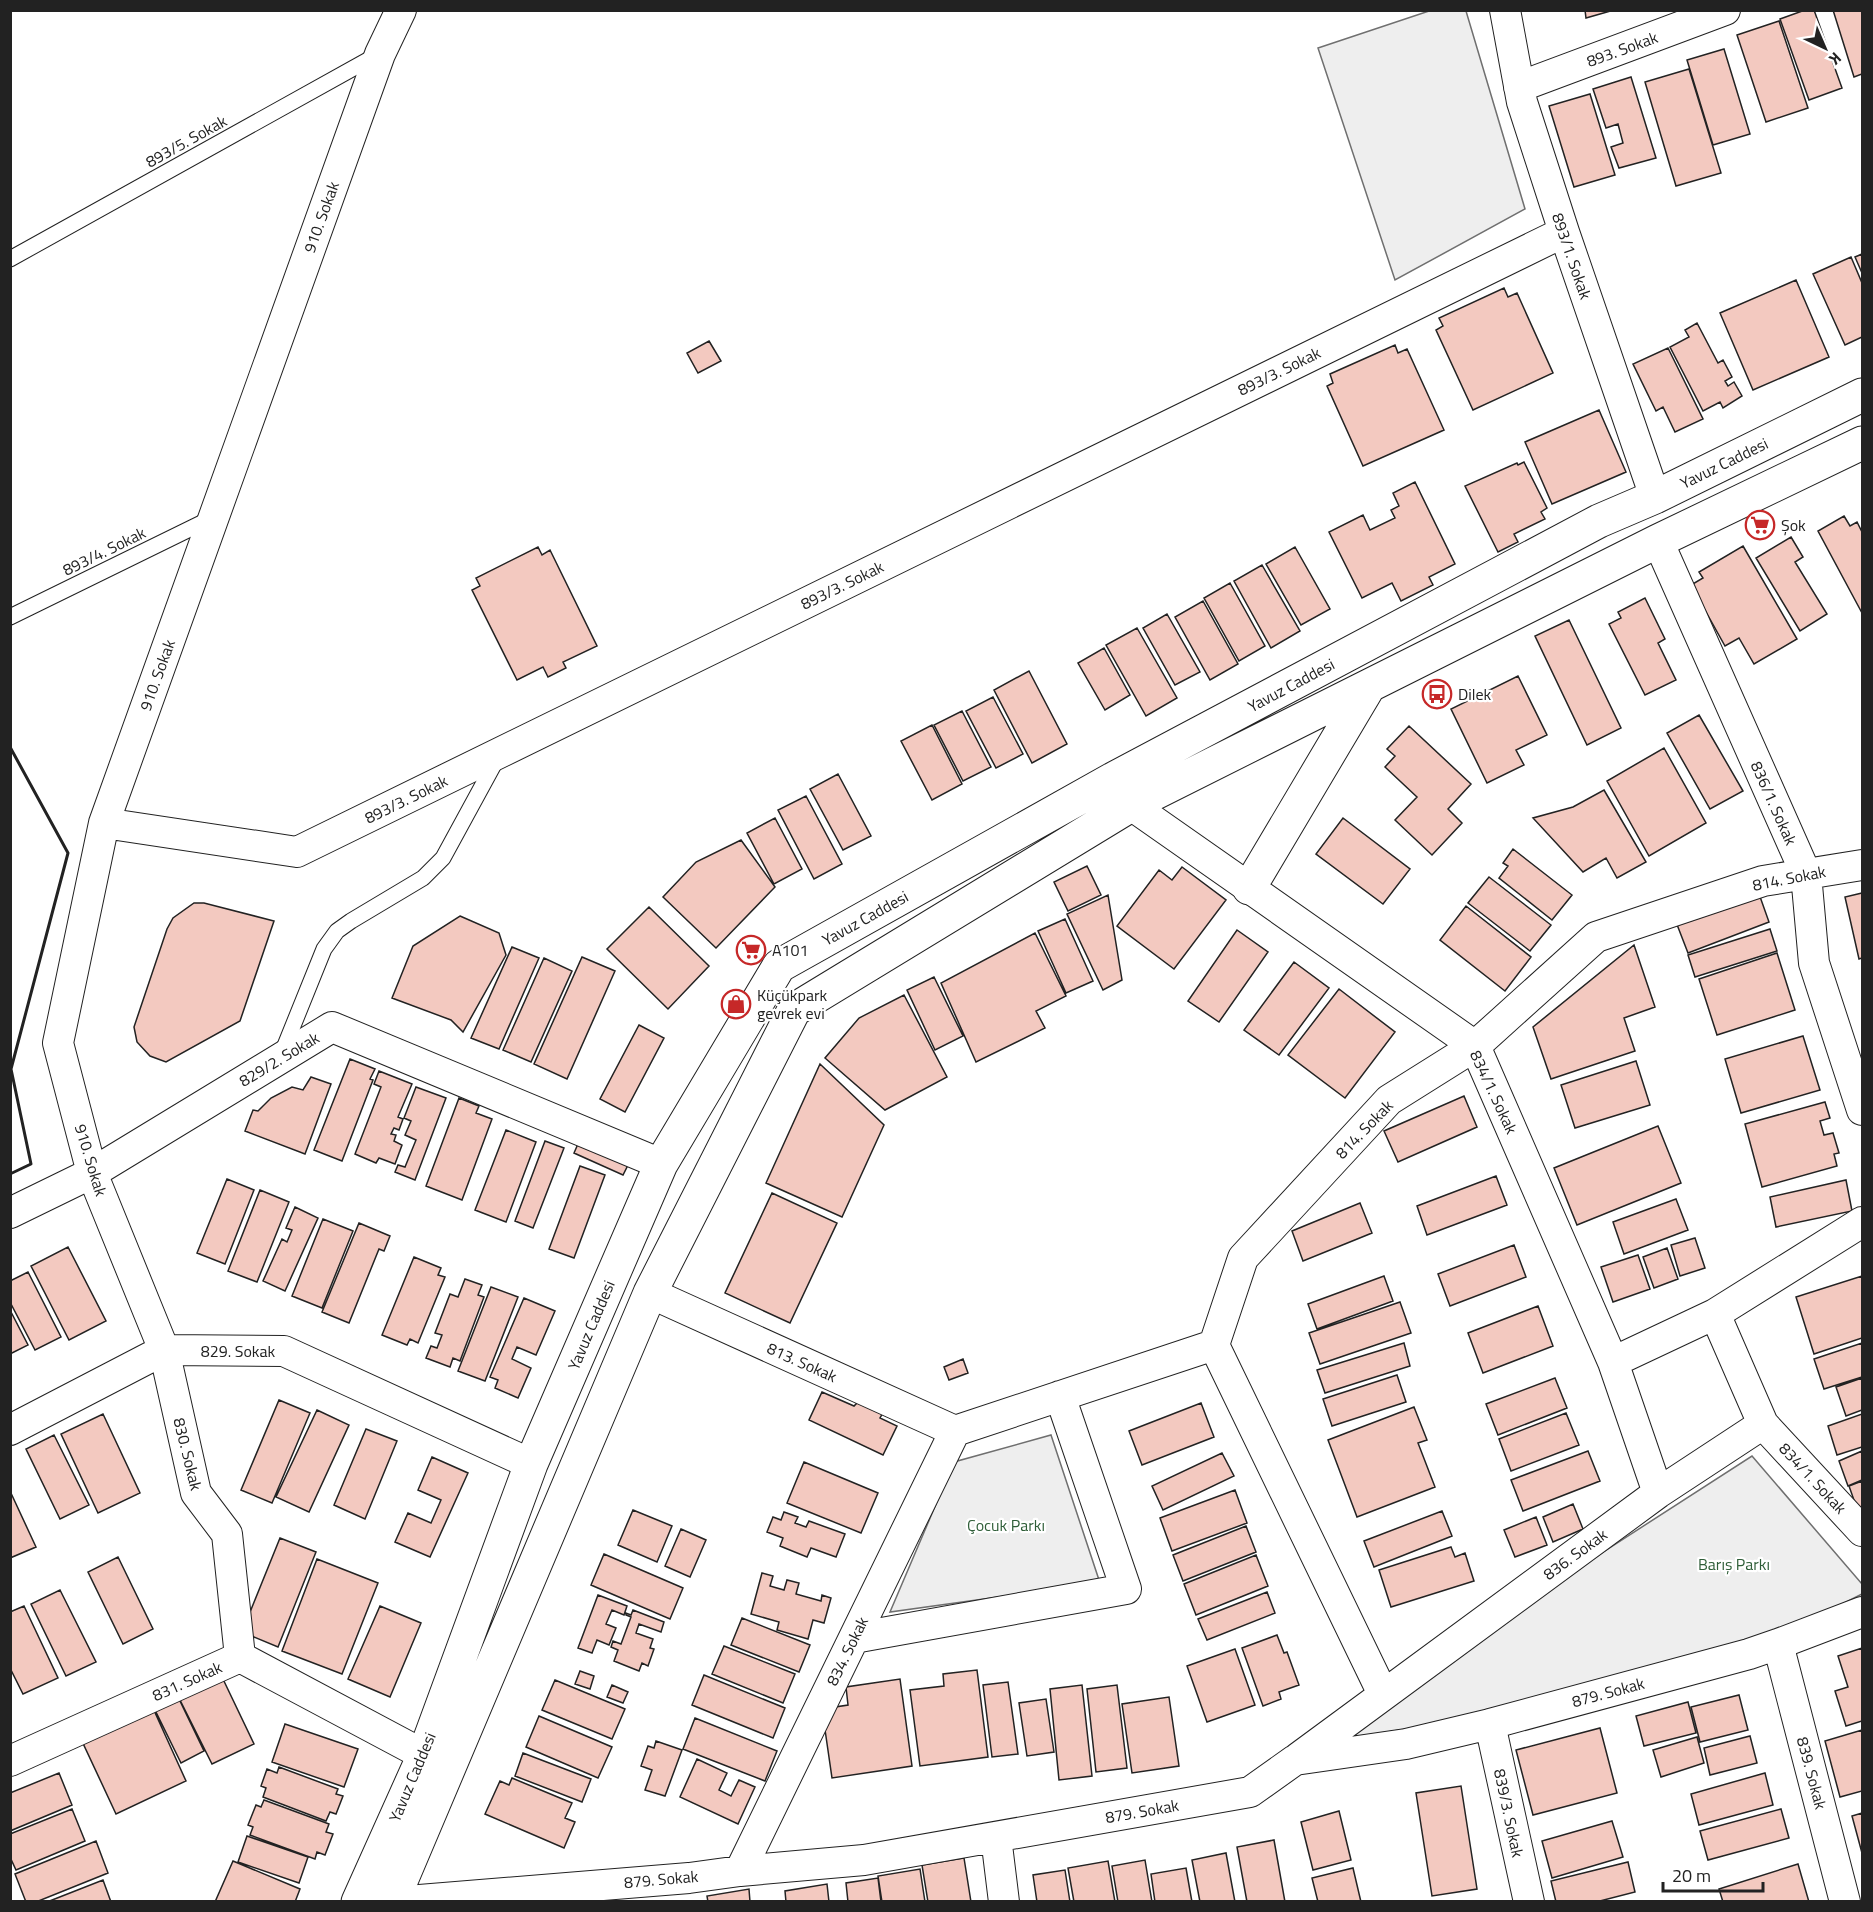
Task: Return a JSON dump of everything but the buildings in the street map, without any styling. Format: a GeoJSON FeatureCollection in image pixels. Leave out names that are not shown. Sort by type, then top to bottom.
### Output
{"type":"FeatureCollection","features":[{"type":"Feature","properties":{"kind":"main road","name":"Yavuz Caddesi"},"geometry":{"type":"LineString","coordinates":[[358,1902],[424,1755],[531,1464],[661,1164],[779,966],[1122,792],[1599,520],[1655,497],[1863,395]]}},
{"type":"Feature","properties":{"kind":"main road","name":"Yavuz Caddesi"},"geometry":{"type":"LineString","coordinates":[[394,1902],[650,1293],[794,1010],[1122,792],[1370,686],[1658,541],[1863,443]]}},
{"type":"Feature","properties":{"kind":"main road"},"geometry":{"type":"LineString","coordinates":[[1249,888],[1370,686]]}},
{"type":"Feature","properties":{"kind":"street","name":"910. Sokak"},"geometry":{"type":"LineString","coordinates":[[164,1350],[92,1173],[58,1043],[104,823],[380,54],[401,10]]}},
{"type":"Feature","properties":{"kind":"street","name":"893/1. Sokak"},"geometry":{"type":"LineString","coordinates":[[1505,10],[1522,102],[1655,497]]}},
{"type":"Feature","properties":{"kind":"street","name":"893. Sokak"},"geometry":{"type":"LineString","coordinates":[[1519,87],[1725,10]]}},
{"type":"Feature","properties":{"kind":"street","name":"893/3. Sokak"},"geometry":{"type":"LineString","coordinates":[[104,823],[297,852],[1564,232]]}},
{"type":"Feature","properties":{"kind":"street","name":"836/1. Sokak"},"geometry":{"type":"LineString","coordinates":[[1658,541],[1806,874],[1814,963],[1863,1110]]}},
{"type":"Feature","properties":{"kind":"street","name":"834/1. Sokak"},"geometry":{"type":"LineString","coordinates":[[1122,792],[1249,888],[1475,1046],[1613,1362],[1658,1494]]}},
{"type":"Feature","properties":{"kind":"street","name":"814. Sokak"},"geometry":{"type":"LineString","coordinates":[[1214,1345],[1243,1258],[1389,1100],[1475,1046],[1596,937],[1762,881],[1863,865]]}},
{"type":"Feature","properties":{"kind":"street","name":"829/2. Sokak"},"geometry":{"type":"LineString","coordinates":[[10,1213],[92,1173],[332,1027],[661,1164]]}},
{"type":"Feature","properties":{"kind":"street"},"geometry":{"type":"LineString","coordinates":[[1613,1362],[1715,1314],[1863,1222]]}},
{"type":"Feature","properties":{"kind":"street","name":"813. Sokak"},"geometry":{"type":"LineString","coordinates":[[650,1293],[955,1431]]}},
{"type":"Feature","properties":{"kind":"street"},"geometry":{"type":"LineString","coordinates":[[1715,1314],[1763,1424]]}},
{"type":"Feature","properties":{"kind":"street"},"geometry":{"type":"LineString","coordinates":[[955,1431],[1214,1345],[1383,1694]]}},
{"type":"Feature","properties":{"kind":"street","name":"829. Sokak"},"geometry":{"type":"LineString","coordinates":[[10,1430],[164,1350],[284,1351],[531,1464]]}},
{"type":"Feature","properties":{"kind":"street","name":"830. Sokak"},"geometry":{"type":"LineString","coordinates":[[164,1350],[196,1493],[227,1534],[240,1657]]}},
{"type":"Feature","properties":{"kind":"street"},"geometry":{"type":"LineString","coordinates":[[854,1638],[1126,1589],[1060,1396]]}},
{"type":"Feature","properties":{"kind":"street","name":"834/1. Sokak"},"geometry":{"type":"LineString","coordinates":[[1763,1424],[1863,1531]]}},
{"type":"Feature","properties":{"kind":"street","name":"836. Sokak"},"geometry":{"type":"LineString","coordinates":[[1295,1760],[1658,1494],[1763,1424]]}},
{"type":"Feature","properties":{"kind":"street","name":"834. Sokak"},"geometry":{"type":"LineString","coordinates":[[740,1871],[955,1431]]}},
{"type":"Feature","properties":{"kind":"street","name":"879. Sokak"},"geometry":{"type":"LineString","coordinates":[[394,1902],[690,1890],[740,1871],[864,1860],[1250,1792],[1295,1760],[1406,1744],[1490,1724],[1778,1644],[1863,1612]]}},
{"type":"Feature","properties":{"kind":"street","name":"839. Sokak"},"geometry":{"type":"LineString","coordinates":[[1778,1644],[1845,1902]]}},
{"type":"Feature","properties":{"kind":"street","name":"831. Sokak"},"geometry":{"type":"LineString","coordinates":[[10,1761],[240,1657],[424,1755]]}},
{"type":"Feature","properties":{"kind":"street","name":"839/3. Sokak"},"geometry":{"type":"LineString","coordinates":[[1490,1724],[1529,1902]]}},
{"type":"Feature","properties":{"kind":"street"},"geometry":{"type":"LineString","coordinates":[[996,1837],[1004,1902]]}},
{"type":"Feature","properties":{"kind":"lane","name":"893/5. Sokak"},"geometry":{"type":"LineString","coordinates":[[10,259],[380,54]]}},
{"type":"Feature","properties":{"kind":"lane","name":"893/4. Sokak"},"geometry":{"type":"LineString","coordinates":[[10,617],[214,517]]}},
{"type":"Feature","properties":{"kind":"lane"},"geometry":{"type":"LineString","coordinates":[[280,1059],[324,949],[338,931],[351,921],[423,878],[443,858],[501,752]]}},
{"type":"Feature","properties":{"kind":"green space"},"geometry":{"type":"Polygon","coordinates":[[[1429,11],[1466,11],[1525,209],[1395,280],[1318,48],[1429,11]]]}},
{"type":"Feature","properties":{"kind":"green space","name":"Çocuk Parkı"},"geometry":{"type":"Polygon","coordinates":[[[1051,1435],[1100,1583],[890,1612],[954,1462],[1051,1435]]]}},
{"type":"Feature","properties":{"kind":"green space","name":"Barış Parkı"},"geometry":{"type":"Polygon","coordinates":[[[1752,1456],[1862,1584],[1862,1594],[1779,1636],[1492,1715],[1338,1740],[1383,1694],[1752,1456]]]}},
{"type":"Feature","properties":{"kind":"wall"},"geometry":{"type":"LineString","coordinates":[[10,747],[68,853],[11,1069],[31,1164],[10,1174]]}},
{"type":"Feature","properties":{"kind":"place","name":"Şok"},"geometry":{"type":"Point","coordinates":[1760,525]}},
{"type":"Feature","properties":{"kind":"place","name":"Dilek"},"geometry":{"type":"Point","coordinates":[1437,694]}},
{"type":"Feature","properties":{"kind":"place","name":"A101"},"geometry":{"type":"Point","coordinates":[751,950]}},
{"type":"Feature","properties":{"kind":"place","name":"Küçükpark gevrek evi"},"geometry":{"type":"Point","coordinates":[736,1004]}}]}
